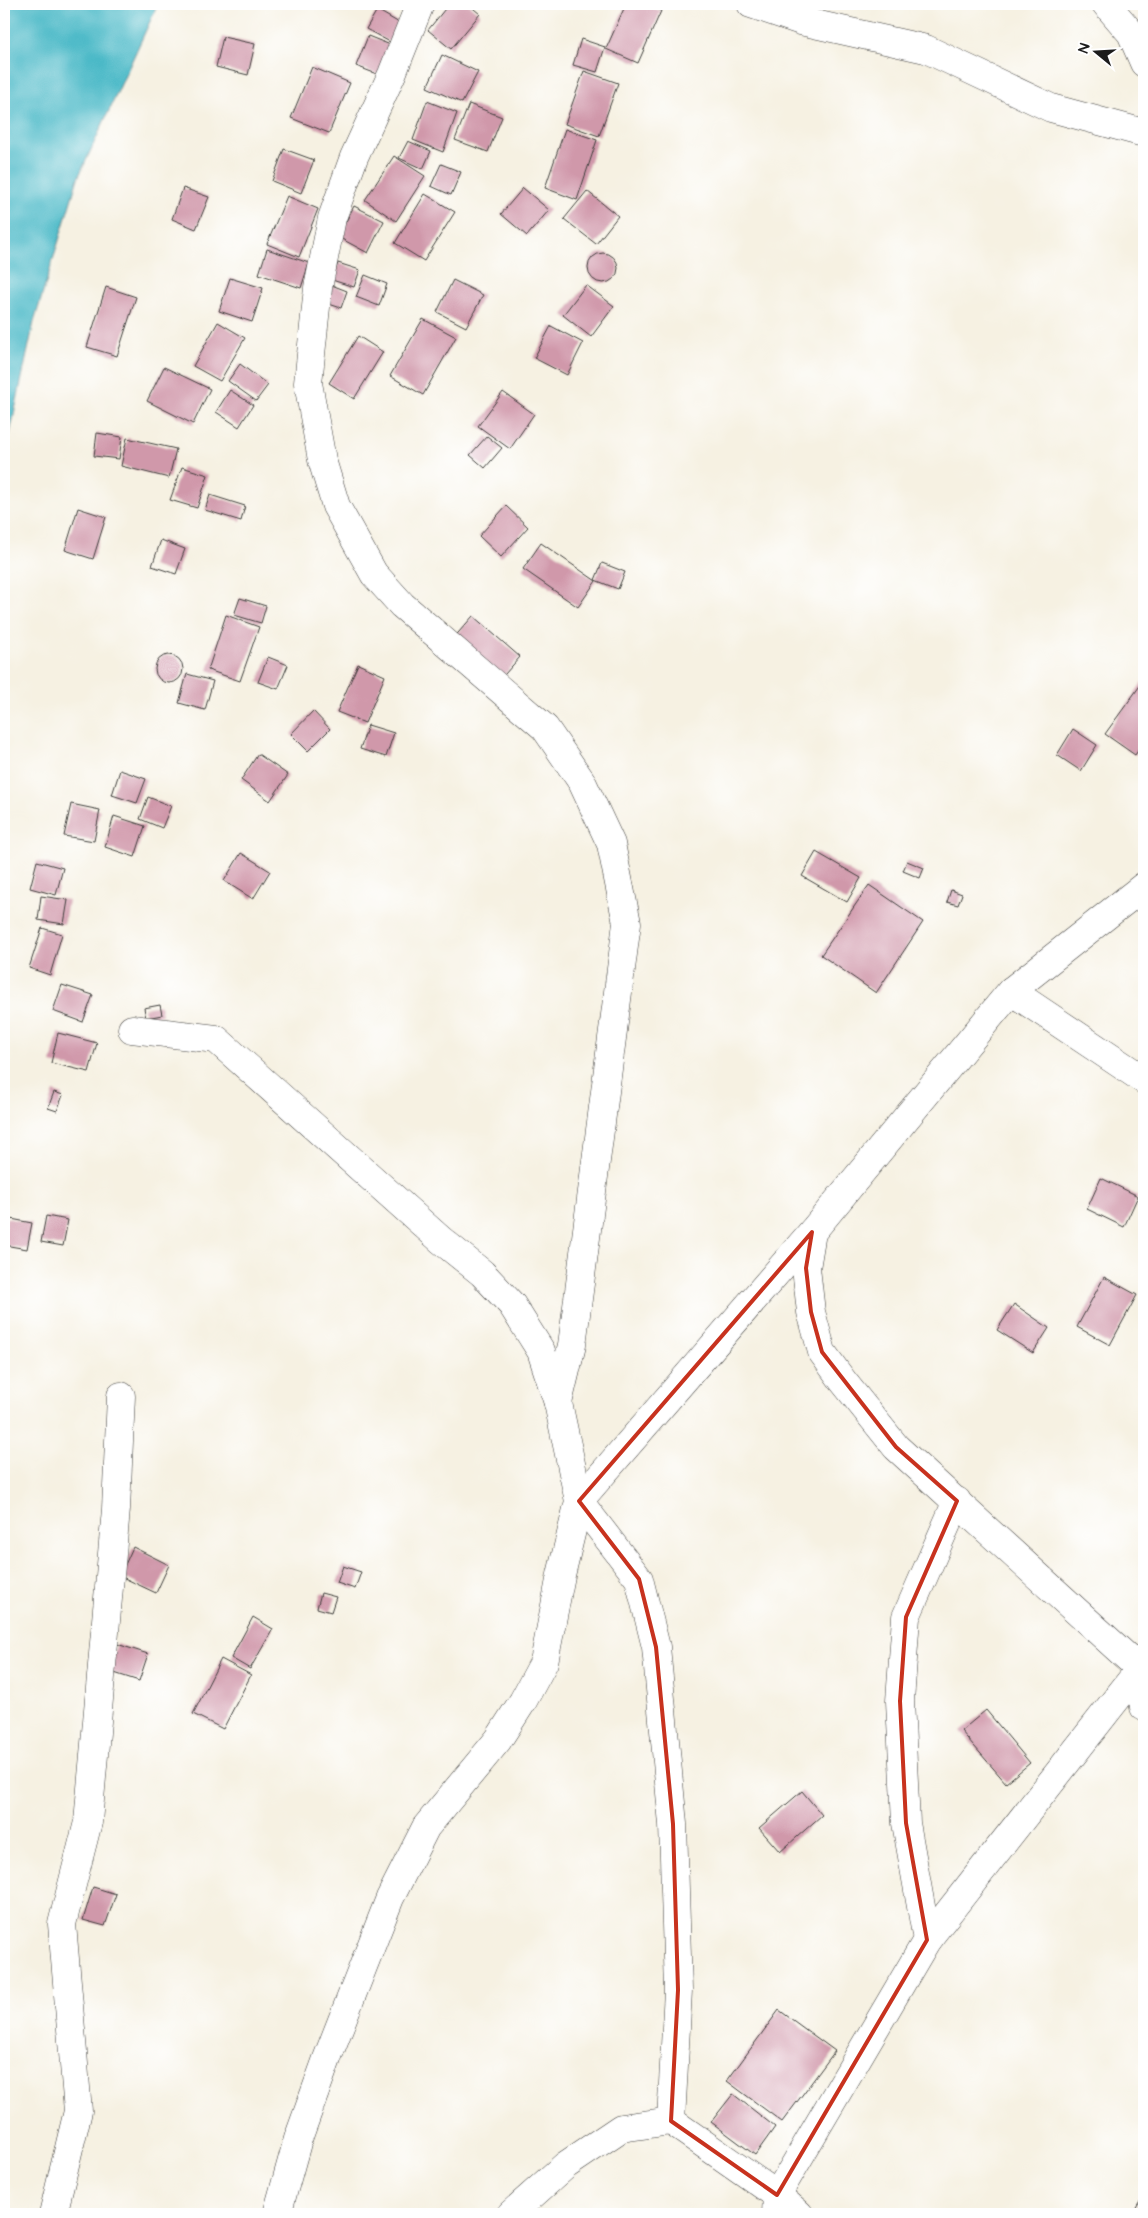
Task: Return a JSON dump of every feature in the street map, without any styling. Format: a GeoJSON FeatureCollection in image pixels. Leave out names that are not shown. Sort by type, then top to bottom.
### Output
{"type":"FeatureCollection","features":[{"type":"Feature","properties":{"kind":"street"},"geometry":{"type":"LineString","coordinates":[[420,4],[392,74],[354,157],[332,218],[318,288],[308,383],[322,460],[336,506],[374,574],[402,605],[545,728],[582,782],[611,844],[627,923],[572,1345],[558,1403]]}},
{"type":"Feature","properties":{"kind":"street"},"geometry":{"type":"LineString","coordinates":[[751,4],[801,21],[926,49],[1051,108],[1144,133]]}},
{"type":"Feature","properties":{"kind":"street"},"geometry":{"type":"LineString","coordinates":[[1106,4],[1131,33],[1144,63]]}},
{"type":"Feature","properties":{"kind":"street"},"geometry":{"type":"LineString","coordinates":[[277,2214],[302,2130],[390,1898],[426,1827],[498,1740],[523,1701],[544,1662],[561,1575],[580,1501],[812,1232],[1011,991],[1144,886]]}},
{"type":"Feature","properties":{"kind":"street"},"geometry":{"type":"LineString","coordinates":[[1011,991],[1144,1080]]}},
{"type":"Feature","properties":{"kind":"street"},"geometry":{"type":"LineString","coordinates":[[132,1029],[216,1039],[441,1240],[482,1273],[512,1305],[541,1351],[558,1403],[580,1501],[639,1579],[656,1647],[673,1824],[678,1990],[671,2121]]}},
{"type":"Feature","properties":{"kind":"street"},"geometry":{"type":"LineString","coordinates":[[812,1232],[806,1268],[811,1312],[822,1352],[896,1447],[1142,1661],[1144,1707]]}},
{"type":"Feature","properties":{"kind":"street"},"geometry":{"type":"LineString","coordinates":[[53,2214],[78,2110],[62,1924],[88,1822],[116,1509],[121,1396]]}},
{"type":"Feature","properties":{"kind":"street"},"geometry":{"type":"LineString","coordinates":[[927,1940],[906,1823],[901,1692],[906,1617],[957,1501]]}},
{"type":"Feature","properties":{"kind":"street"},"geometry":{"type":"LineString","coordinates":[[776,2205],[927,1940],[1142,1661]]}},
{"type":"Feature","properties":{"kind":"street"},"geometry":{"type":"LineString","coordinates":[[511,2214],[566,2165],[620,2128],[671,2121],[776,2205],[799,2214]]}},
{"type":"Feature","properties":{"kind":"highlighted area"},"geometry":{"type":"Polygon","coordinates":[[[812,1232],[806,1268],[811,1312],[822,1352],[896,1447],[957,1501],[906,1617],[900,1701],[906,1823],[927,1940],[777,2195],[671,2121],[678,1990],[673,1824],[656,1647],[639,1579],[579,1501],[812,1232]]]}},
{"type":"Feature","properties":{"kind":"water"},"geometry":{"type":"Polygon","coordinates":[[[4,4],[158,4],[78,178],[34,322],[4,461],[4,4]]]}},
{"type":"Feature","properties":{"kind":"building"},"geometry":{"type":"Polygon","coordinates":[[[449,4],[468,4],[480,14],[451,49],[428,30],[449,4]]]}},
{"type":"Feature","properties":{"kind":"building"},"geometry":{"type":"Polygon","coordinates":[[[626,4],[645,4],[661,11],[638,63],[606,49],[626,4]]]}},
{"type":"Feature","properties":{"kind":"building"},"geometry":{"type":"Polygon","coordinates":[[[377,10],[401,24],[390,42],[366,29],[377,10]]]}},
{"type":"Feature","properties":{"kind":"building"},"geometry":{"type":"Polygon","coordinates":[[[368,36],[398,48],[387,78],[356,66],[368,36]]]}},
{"type":"Feature","properties":{"kind":"building"},"geometry":{"type":"Polygon","coordinates":[[[223,37],[255,44],[248,75],[216,67],[223,37]]]}},
{"type":"Feature","properties":{"kind":"building"},"geometry":{"type":"Polygon","coordinates":[[[581,39],[605,47],[597,72],[573,65],[581,39]]]}},
{"type":"Feature","properties":{"kind":"building"},"geometry":{"type":"Polygon","coordinates":[[[442,55],[478,72],[462,103],[427,87],[442,55]]]}},
{"type":"Feature","properties":{"kind":"building"},"geometry":{"type":"Polygon","coordinates":[[[312,67],[350,83],[329,133],[291,118],[312,67]]]}},
{"type":"Feature","properties":{"kind":"building"},"geometry":{"type":"Polygon","coordinates":[[[584,71],[618,83],[599,136],[565,124],[584,71]]]}},
{"type":"Feature","properties":{"kind":"building"},"geometry":{"type":"Polygon","coordinates":[[[427,101],[457,113],[443,152],[413,140],[427,101]]]}},
{"type":"Feature","properties":{"kind":"building"},"geometry":{"type":"Polygon","coordinates":[[[469,104],[502,117],[488,152],[455,140],[469,104]]]}},
{"type":"Feature","properties":{"kind":"building"},"geometry":{"type":"Polygon","coordinates":[[[565,129],[597,140],[577,200],[545,188],[565,129]]]}},
{"type":"Feature","properties":{"kind":"building"},"geometry":{"type":"Polygon","coordinates":[[[408,141],[431,151],[423,169],[399,158],[408,141]]]}},
{"type":"Feature","properties":{"kind":"building"},"geometry":{"type":"Polygon","coordinates":[[[284,149],[314,160],[301,193],[272,181],[284,149]]]}},
{"type":"Feature","properties":{"kind":"building"},"geometry":{"type":"Polygon","coordinates":[[[394,156],[425,176],[396,221],[365,200],[394,156]]]}},
{"type":"Feature","properties":{"kind":"building"},"geometry":{"type":"Polygon","coordinates":[[[441,164],[461,172],[451,195],[431,186],[441,164]]]}},
{"type":"Feature","properties":{"kind":"building"},"geometry":{"type":"Polygon","coordinates":[[[183,188],[209,197],[196,229],[172,219],[183,188]]]}},
{"type":"Feature","properties":{"kind":"building"},"geometry":{"type":"Polygon","coordinates":[[[523,188],[549,210],[527,236],[501,214],[523,188]]]}},
{"type":"Feature","properties":{"kind":"building"},"geometry":{"type":"Polygon","coordinates":[[[587,191],[618,216],[596,244],[564,219],[587,191]]]}},
{"type":"Feature","properties":{"kind":"building"},"geometry":{"type":"Polygon","coordinates":[[[425,194],[455,212],[424,261],[395,243],[425,194]]]}},
{"type":"Feature","properties":{"kind":"building"},"geometry":{"type":"Polygon","coordinates":[[[287,196],[318,209],[299,257],[267,244],[287,196]]]}},
{"type":"Feature","properties":{"kind":"building"},"geometry":{"type":"Polygon","coordinates":[[[354,206],[384,221],[368,253],[338,237],[354,206]]]}},
{"type":"Feature","properties":{"kind":"building"},"geometry":{"type":"Polygon","coordinates":[[[267,249],[309,263],[301,288],[259,274],[267,249]]]}},
{"type":"Feature","properties":{"kind":"building"},"geometry":{"type":"Polygon","coordinates":[[[603,253],[614,257],[618,268],[614,279],[603,283],[592,279],[588,268],[592,257],[603,253]]]}},
{"type":"Feature","properties":{"kind":"building"},"geometry":{"type":"Polygon","coordinates":[[[338,263],[360,270],[354,287],[332,280],[338,263]]]}},
{"type":"Feature","properties":{"kind":"building"},"geometry":{"type":"Polygon","coordinates":[[[365,275],[387,284],[379,306],[356,297],[365,275]]]}},
{"type":"Feature","properties":{"kind":"building"},"geometry":{"type":"Polygon","coordinates":[[[230,278],[263,288],[252,322],[219,311],[230,278]]]}},
{"type":"Feature","properties":{"kind":"building"},"geometry":{"type":"Polygon","coordinates":[[[453,280],[483,295],[466,327],[437,312],[453,280]]]}},
{"type":"Feature","properties":{"kind":"building"},"geometry":{"type":"Polygon","coordinates":[[[329,284],[347,291],[341,308],[323,302],[329,284]]]}},
{"type":"Feature","properties":{"kind":"building"},"geometry":{"type":"Polygon","coordinates":[[[586,285],[614,306],[591,337],[563,315],[586,285]]]}},
{"type":"Feature","properties":{"kind":"building"},"geometry":{"type":"Polygon","coordinates":[[[106,287],[136,297],[117,356],[87,347],[106,287]]]}},
{"type":"Feature","properties":{"kind":"building"},"geometry":{"type":"Polygon","coordinates":[[[423,319],[456,337],[423,395],[390,376],[423,319]]]}},
{"type":"Feature","properties":{"kind":"building"},"geometry":{"type":"Polygon","coordinates":[[[218,322],[245,338],[220,381],[193,366],[218,322]]]}},
{"type":"Feature","properties":{"kind":"building"},"geometry":{"type":"Polygon","coordinates":[[[551,326],[583,343],[567,375],[534,358],[551,326]]]}},
{"type":"Feature","properties":{"kind":"building"},"geometry":{"type":"Polygon","coordinates":[[[358,336],[383,352],[354,399],[329,383],[358,336]]]}},
{"type":"Feature","properties":{"kind":"building"},"geometry":{"type":"Polygon","coordinates":[[[240,364],[268,385],[256,401],[228,381],[240,364]]]}},
{"type":"Feature","properties":{"kind":"building"},"geometry":{"type":"Polygon","coordinates":[[[164,367],[210,389],[193,424],[147,401],[164,367]]]}},
{"type":"Feature","properties":{"kind":"building"},"geometry":{"type":"Polygon","coordinates":[[[230,390],[253,405],[239,427],[216,412],[230,390]]]}},
{"type":"Feature","properties":{"kind":"building"},"geometry":{"type":"Polygon","coordinates":[[[503,392],[534,414],[510,449],[478,426],[503,392]]]}},
{"type":"Feature","properties":{"kind":"building"},"geometry":{"type":"Polygon","coordinates":[[[97,433],[122,437],[119,459],[94,456],[97,433]]]}},
{"type":"Feature","properties":{"kind":"building"},"geometry":{"type":"Polygon","coordinates":[[[487,436],[502,448],[485,468],[470,455],[487,436]]]}},
{"type":"Feature","properties":{"kind":"building"},"geometry":{"type":"Polygon","coordinates":[[[127,438],[176,449],[169,478],[121,466],[127,438]]]}},
{"type":"Feature","properties":{"kind":"building"},"geometry":{"type":"Polygon","coordinates":[[[182,467],[208,475],[197,508],[170,500],[182,467]]]}},
{"type":"Feature","properties":{"kind":"building"},"geometry":{"type":"Polygon","coordinates":[[[210,495],[245,506],[241,521],[205,510],[210,495]]]}},
{"type":"Feature","properties":{"kind":"building"},"geometry":{"type":"Polygon","coordinates":[[[506,506],[528,527],[501,557],[479,536],[506,506]]]}},
{"type":"Feature","properties":{"kind":"building"},"geometry":{"type":"Polygon","coordinates":[[[78,508],[106,517],[93,559],[65,550],[78,508]]]}},
{"type":"Feature","properties":{"kind":"building"},"geometry":{"type":"Polygon","coordinates":[[[161,540],[185,549],[176,574],[152,566],[161,540]]]}},
{"type":"Feature","properties":{"kind":"building"},"geometry":{"type":"Polygon","coordinates":[[[541,543],[596,581],[578,607],[523,569],[541,543]]]}},
{"type":"Feature","properties":{"kind":"building"},"geometry":{"type":"Polygon","coordinates":[[[602,563],[625,572],[618,589],[595,580],[602,563]]]}},
{"type":"Feature","properties":{"kind":"building"},"geometry":{"type":"Polygon","coordinates":[[[240,598],[266,606],[261,623],[234,615],[240,598]]]}},
{"type":"Feature","properties":{"kind":"building"},"geometry":{"type":"Polygon","coordinates":[[[226,615],[259,627],[240,681],[208,670],[226,615]]]}},
{"type":"Feature","properties":{"kind":"building"},"geometry":{"type":"Polygon","coordinates":[[[473,616],[520,657],[497,683],[451,641],[473,616]]]}},
{"type":"Feature","properties":{"kind":"building"},"geometry":{"type":"Polygon","coordinates":[[[169,655],[179,659],[183,669],[179,679],[169,683],[159,679],[155,669],[159,659],[169,655]]]}},
{"type":"Feature","properties":{"kind":"building"},"geometry":{"type":"Polygon","coordinates":[[[268,657],[288,665],[278,689],[258,682],[268,657]]]}},
{"type":"Feature","properties":{"kind":"building"},"geometry":{"type":"Polygon","coordinates":[[[358,664],[385,676],[365,723],[337,712],[358,664]]]}},
{"type":"Feature","properties":{"kind":"building"},"geometry":{"type":"Polygon","coordinates":[[[187,674],[213,681],[205,710],[179,703],[187,674]]]}},
{"type":"Feature","properties":{"kind":"building"},"geometry":{"type":"Polygon","coordinates":[[[1142,683],[1144,685],[1144,742],[1135,755],[1105,734],[1142,683]]]}},
{"type":"Feature","properties":{"kind":"building"},"geometry":{"type":"Polygon","coordinates":[[[313,711],[330,729],[308,751],[291,734],[313,711]]]}},
{"type":"Feature","properties":{"kind":"building"},"geometry":{"type":"Polygon","coordinates":[[[368,725],[394,733],[386,757],[360,749],[368,725]]]}},
{"type":"Feature","properties":{"kind":"building"},"geometry":{"type":"Polygon","coordinates":[[[1073,729],[1097,745],[1081,771],[1057,755],[1073,729]]]}},
{"type":"Feature","properties":{"kind":"building"},"geometry":{"type":"Polygon","coordinates":[[[258,754],[288,775],[270,801],[241,780],[258,754]]]}},
{"type":"Feature","properties":{"kind":"building"},"geometry":{"type":"Polygon","coordinates":[[[120,770],[146,779],[137,803],[112,795],[120,770]]]}},
{"type":"Feature","properties":{"kind":"building"},"geometry":{"type":"Polygon","coordinates":[[[148,797],[171,806],[162,828],[140,819],[148,797]]]}},
{"type":"Feature","properties":{"kind":"building"},"geometry":{"type":"Polygon","coordinates":[[[71,804],[100,810],[94,841],[64,836],[71,804]]]}},
{"type":"Feature","properties":{"kind":"building"},"geometry":{"type":"Polygon","coordinates":[[[114,816],[145,826],[135,857],[105,847],[114,816]]]}},
{"type":"Feature","properties":{"kind":"building"},"geometry":{"type":"Polygon","coordinates":[[[816,852],[861,878],[847,902],[802,876],[816,852]]]}},
{"type":"Feature","properties":{"kind":"building"},"geometry":{"type":"Polygon","coordinates":[[[241,853],[270,871],[253,899],[224,881],[241,853]]]}},
{"type":"Feature","properties":{"kind":"building"},"geometry":{"type":"Polygon","coordinates":[[[37,861],[63,868],[56,895],[30,888],[37,861]]]}},
{"type":"Feature","properties":{"kind":"building"},"geometry":{"type":"Polygon","coordinates":[[[907,861],[924,868],[920,878],[903,871],[907,861]]]}},
{"type":"Feature","properties":{"kind":"building"},"geometry":{"type":"Polygon","coordinates":[[[869,885],[923,922],[876,993],[821,955],[869,885]]]}},
{"type":"Feature","properties":{"kind":"building"},"geometry":{"type":"Polygon","coordinates":[[[951,890],[962,894],[958,905],[947,902],[951,890]]]}},
{"type":"Feature","properties":{"kind":"building"},"geometry":{"type":"Polygon","coordinates":[[[41,896],[68,900],[64,924],[38,920],[41,896]]]}},
{"type":"Feature","properties":{"kind":"building"},"geometry":{"type":"Polygon","coordinates":[[[42,928],[62,934],[50,975],[29,968],[42,928]]]}},
{"type":"Feature","properties":{"kind":"building"},"geometry":{"type":"Polygon","coordinates":[[[62,985],[93,995],[83,1022],[53,1011],[62,985]]]}},
{"type":"Feature","properties":{"kind":"building"},"geometry":{"type":"Polygon","coordinates":[[[160,1005],[162,1015],[146,1018],[144,1008],[160,1005]]]}},
{"type":"Feature","properties":{"kind":"building"},"geometry":{"type":"Polygon","coordinates":[[[58,1033],[97,1043],[89,1072],[51,1063],[58,1033]]]}},
{"type":"Feature","properties":{"kind":"building"},"geometry":{"type":"Polygon","coordinates":[[[54,1092],[63,1095],[57,1111],[48,1108],[54,1092]]]}},
{"type":"Feature","properties":{"kind":"building"},"geometry":{"type":"Polygon","coordinates":[[[1101,1178],[1138,1196],[1124,1227],[1087,1209],[1101,1178]]]}},
{"type":"Feature","properties":{"kind":"building"},"geometry":{"type":"Polygon","coordinates":[[[46,1216],[68,1220],[63,1246],[41,1242],[46,1216]]]}},
{"type":"Feature","properties":{"kind":"building"},"geometry":{"type":"Polygon","coordinates":[[[6,1218],[32,1223],[27,1249],[4,1245],[6,1218]]]}},
{"type":"Feature","properties":{"kind":"building"},"geometry":{"type":"Polygon","coordinates":[[[1104,1277],[1137,1295],[1110,1345],[1077,1327],[1104,1277]]]}},
{"type":"Feature","properties":{"kind":"building"},"geometry":{"type":"Polygon","coordinates":[[[1014,1304],[1049,1328],[1033,1353],[997,1330],[1014,1304]]]}},
{"type":"Feature","properties":{"kind":"building"},"geometry":{"type":"Polygon","coordinates":[[[133,1547],[169,1565],[156,1593],[120,1576],[133,1547]]]}},
{"type":"Feature","properties":{"kind":"building"},"geometry":{"type":"Polygon","coordinates":[[[343,1566],[361,1572],[355,1589],[337,1583],[343,1566]]]}},
{"type":"Feature","properties":{"kind":"building"},"geometry":{"type":"Polygon","coordinates":[[[321,1593],[336,1597],[331,1612],[317,1608],[321,1593]]]}},
{"type":"Feature","properties":{"kind":"building"},"geometry":{"type":"Polygon","coordinates":[[[253,1617],[273,1629],[250,1669],[231,1658],[253,1617]]]}},
{"type":"Feature","properties":{"kind":"building"},"geometry":{"type":"Polygon","coordinates":[[[117,1644],[148,1654],[139,1681],[108,1671],[117,1644]]]}},
{"type":"Feature","properties":{"kind":"building"},"geometry":{"type":"Polygon","coordinates":[[[221,1659],[251,1675],[223,1729],[193,1714],[221,1659]]]}},
{"type":"Feature","properties":{"kind":"building"},"geometry":{"type":"Polygon","coordinates":[[[986,1710],[1030,1763],[1006,1783],[961,1731],[986,1710]]]}},
{"type":"Feature","properties":{"kind":"building"},"geometry":{"type":"Polygon","coordinates":[[[802,1791],[822,1815],[780,1852],[759,1828],[802,1791]]]}},
{"type":"Feature","properties":{"kind":"building"},"geometry":{"type":"Polygon","coordinates":[[[93,1887],[116,1894],[105,1926],[83,1920],[93,1887]]]}},
{"type":"Feature","properties":{"kind":"building"},"geometry":{"type":"Polygon","coordinates":[[[779,2010],[835,2051],[782,2122],[727,2081],[779,2010]]]}},
{"type":"Feature","properties":{"kind":"building"},"geometry":{"type":"Polygon","coordinates":[[[733,2094],[775,2127],[755,2155],[711,2122],[733,2094]]]}},
{"type":"Feature","properties":{"kind":"building"},"geometry":{"type":"Polygon","coordinates":[[[1144,2194],[1144,2214],[1132,2214],[1144,2194]]]}}]}
